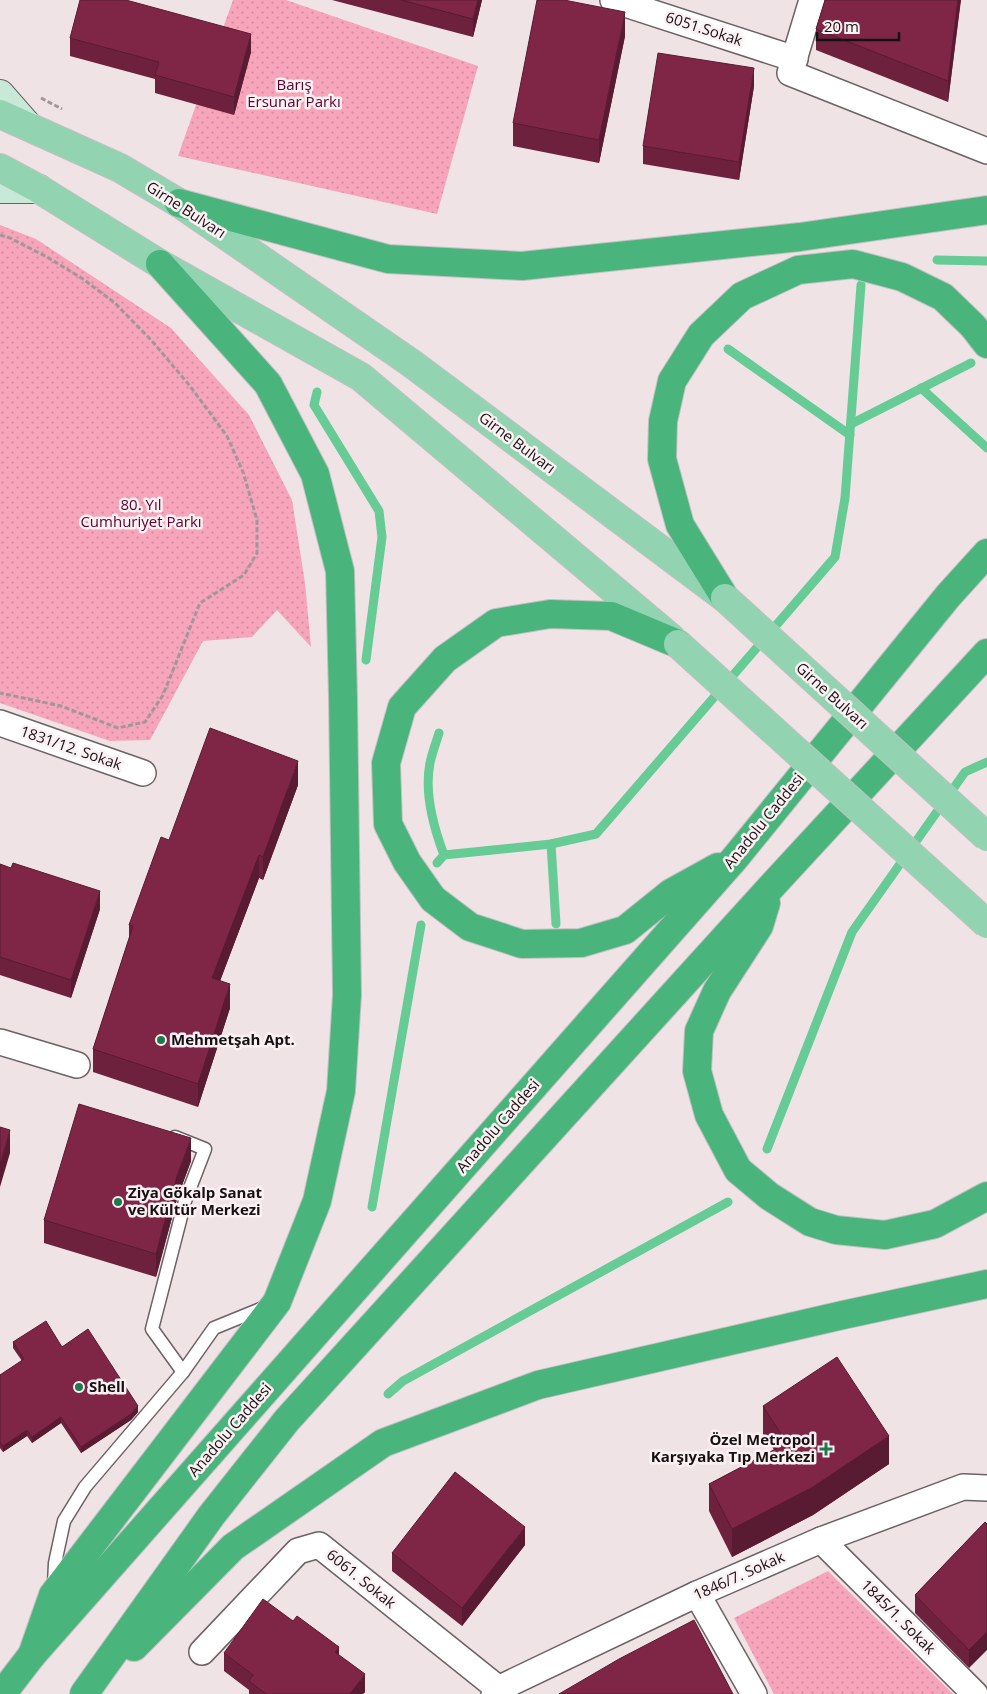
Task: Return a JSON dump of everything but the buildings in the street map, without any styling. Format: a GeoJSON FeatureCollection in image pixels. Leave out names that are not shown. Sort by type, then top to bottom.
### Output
{"type":"FeatureCollection","features":[{"type":"Feature","properties":{"kind":"highway"},"geometry":{"type":"LineString","coordinates":[[179,203],[388,259],[522,266],[800,237],[987,210]]}},
{"type":"Feature","properties":{"kind":"highway"},"geometry":{"type":"LineString","coordinates":[[32,1655],[53,1595],[277,1302],[317,1201],[341,1092],[347,996],[340,571],[315,474],[268,384],[160,264]]}},
{"type":"Feature","properties":{"kind":"highway"},"geometry":{"type":"LineString","coordinates":[[725,598],[680,525],[662,458],[663,421],[672,381],[701,335],[742,296],[798,270],[853,264],[902,277],[943,298],[973,326],[987,344]]}},
{"type":"Feature","properties":{"kind":"highway"},"geometry":{"type":"LineString","coordinates":[[948,596],[987,536]]}},
{"type":"Feature","properties":{"kind":"highway","name":"Anadolu Caddesi"},"geometry":{"type":"LineString","coordinates":[[2,1694],[32,1655],[735,858],[948,596],[987,553]]}},
{"type":"Feature","properties":{"kind":"highway"},"geometry":{"type":"LineString","coordinates":[[678,644],[611,616],[550,614],[496,624],[445,660],[402,707],[386,763],[388,824],[407,862],[433,899],[470,927],[522,944],[581,943],[625,930],[671,893],[735,858]]}},
{"type":"Feature","properties":{"kind":"highway"},"geometry":{"type":"LineString","coordinates":[[85,1694],[211,1516],[287,1420],[986,653]]}},
{"type":"Feature","properties":{"kind":"highway"},"geometry":{"type":"LineString","coordinates":[[771,887],[759,926],[717,991],[698,1031],[697,1071],[709,1115],[738,1170],[769,1196],[810,1222],[836,1230],[886,1234],[935,1224],[987,1196]]}},
{"type":"Feature","properties":{"kind":"highway"},"geometry":{"type":"LineString","coordinates":[[85,1694],[234,1547],[383,1443],[538,1385],[987,1284]]}},
{"type":"Feature","properties":{"kind":"main road"},"geometry":{"type":"LineString","coordinates":[[0,94],[28,126]]}},
{"type":"Feature","properties":{"kind":"main road","name":"Girne Bulvarı"},"geometry":{"type":"LineString","coordinates":[[0,114],[120,168],[179,203],[411,363],[725,598],[987,837]]}},
{"type":"Feature","properties":{"kind":"main road"},"geometry":{"type":"LineString","coordinates":[[0,168],[39,188],[160,264],[361,377],[678,644],[987,924]]}},
{"type":"Feature","properties":{"kind":"main road"},"geometry":{"type":"LineString","coordinates":[[0,189],[39,188]]}},
{"type":"Feature","properties":{"kind":"street","name":"6051.Sokak"},"geometry":{"type":"LineString","coordinates":[[613,0],[792,66],[987,151]]}},
{"type":"Feature","properties":{"kind":"street"},"geometry":{"type":"LineString","coordinates":[[792,66],[812,0]]}},
{"type":"Feature","properties":{"kind":"street","name":"1831/12. Sokak"},"geometry":{"type":"LineString","coordinates":[[0,723],[143,773]]}},
{"type":"Feature","properties":{"kind":"street"},"geometry":{"type":"LineString","coordinates":[[0,1042],[77,1065]]}},
{"type":"Feature","properties":{"kind":"street","name":"1846/7. Sokak"},"geometry":{"type":"LineString","coordinates":[[499,1692],[697,1594],[821,1540],[963,1487],[987,1488]]}},
{"type":"Feature","properties":{"kind":"street","name":"1845/1. Sokak"},"geometry":{"type":"LineString","coordinates":[[821,1540],[975,1694]]}},
{"type":"Feature","properties":{"kind":"street","name":"6061. Sokak"},"geometry":{"type":"LineString","coordinates":[[202,1652],[298,1551],[319,1545],[499,1692]]}},
{"type":"Feature","properties":{"kind":"street"},"geometry":{"type":"LineString","coordinates":[[697,1594],[754,1694]]}},
{"type":"Feature","properties":{"kind":"lane"},"geometry":{"type":"LineString","coordinates":[[160,1132],[205,1149],[185,1201],[152,1329],[183,1372]]}},
{"type":"Feature","properties":{"kind":"lane"},"geometry":{"type":"LineString","coordinates":[[53,1595],[55,1563],[64,1521],[85,1487],[183,1372],[214,1328],[277,1302]]}},
{"type":"Feature","properties":{"kind":"path"},"geometry":{"type":"LineString","coordinates":[[38,96],[70,114]]}},
{"type":"Feature","properties":{"kind":"path"},"geometry":{"type":"LineString","coordinates":[[0,235],[10,238],[47,257],[90,284],[115,304],[152,341],[190,386],[227,436],[243,472],[257,520],[257,553],[244,575],[200,603],[163,695],[145,722],[118,728],[61,706],[0,693]]}},
{"type":"Feature","properties":{"kind":"green space","name":"Barış Ersunar Parkı"},"geometry":{"type":"Polygon","coordinates":[[[233,0],[286,0],[478,66],[437,214],[178,156],[233,0]]]}},
{"type":"Feature","properties":{"kind":"green space","name":"80. Yıl Cumhuriyet Parkı"},"geometry":{"type":"Polygon","coordinates":[[[0,225],[36,239],[171,328],[249,415],[292,500],[305,583],[311,647],[277,610],[252,637],[203,641],[150,740],[110,741],[0,703],[0,225]]]}},
{"type":"Feature","properties":{"kind":"green space"},"geometry":{"type":"Polygon","coordinates":[[[828,1571],[953,1694],[774,1694],[734,1618],[828,1571]]]}},
{"type":"Feature","properties":{"kind":"waterway"},"geometry":{"type":"LineString","coordinates":[[937,260],[987,261]]}},
{"type":"Feature","properties":{"kind":"waterway"},"geometry":{"type":"LineString","coordinates":[[437,863],[444,855],[551,844],[596,834],[835,557],[845,498],[861,285]]}},
{"type":"Feature","properties":{"kind":"waterway"},"geometry":{"type":"LineString","coordinates":[[728,349],[850,435]]}},
{"type":"Feature","properties":{"kind":"waterway"},"geometry":{"type":"LineString","coordinates":[[851,424],[971,363]]}},
{"type":"Feature","properties":{"kind":"waterway"},"geometry":{"type":"LineString","coordinates":[[921,388],[987,448]]}},
{"type":"Feature","properties":{"kind":"waterway"},"geometry":{"type":"LineString","coordinates":[[317,392],[314,405],[379,511],[382,537],[366,660]]}},
{"type":"Feature","properties":{"kind":"waterway"},"geometry":{"type":"LineString","coordinates":[[439,733],[430,763],[428,786],[433,821],[444,855]]}},
{"type":"Feature","properties":{"kind":"waterway"},"geometry":{"type":"LineString","coordinates":[[767,1149],[852,932],[965,772],[987,762]]}},
{"type":"Feature","properties":{"kind":"waterway"},"geometry":{"type":"LineString","coordinates":[[551,844],[556,924]]}},
{"type":"Feature","properties":{"kind":"waterway"},"geometry":{"type":"LineString","coordinates":[[372,1207],[421,925]]}},
{"type":"Feature","properties":{"kind":"waterway"},"geometry":{"type":"LineString","coordinates":[[388,1394],[403,1381],[728,1202]]}},
{"type":"Feature","properties":{"kind":"place","name":"Mehmetşah Apt."},"geometry":{"type":"Point","coordinates":[161,1040]}},
{"type":"Feature","properties":{"kind":"place","name":"Ziya Gökalp Sanat ve Kültür Merkezi"},"geometry":{"type":"Point","coordinates":[118,1202]}},
{"type":"Feature","properties":{"kind":"place","name":"Shell"},"geometry":{"type":"Point","coordinates":[79,1387]}},
{"type":"Feature","properties":{"kind":"place","name":"Özel Metropol Karşıyaka Tıp Merkezi"},"geometry":{"type":"Point","coordinates":[826,1449]}}]}
